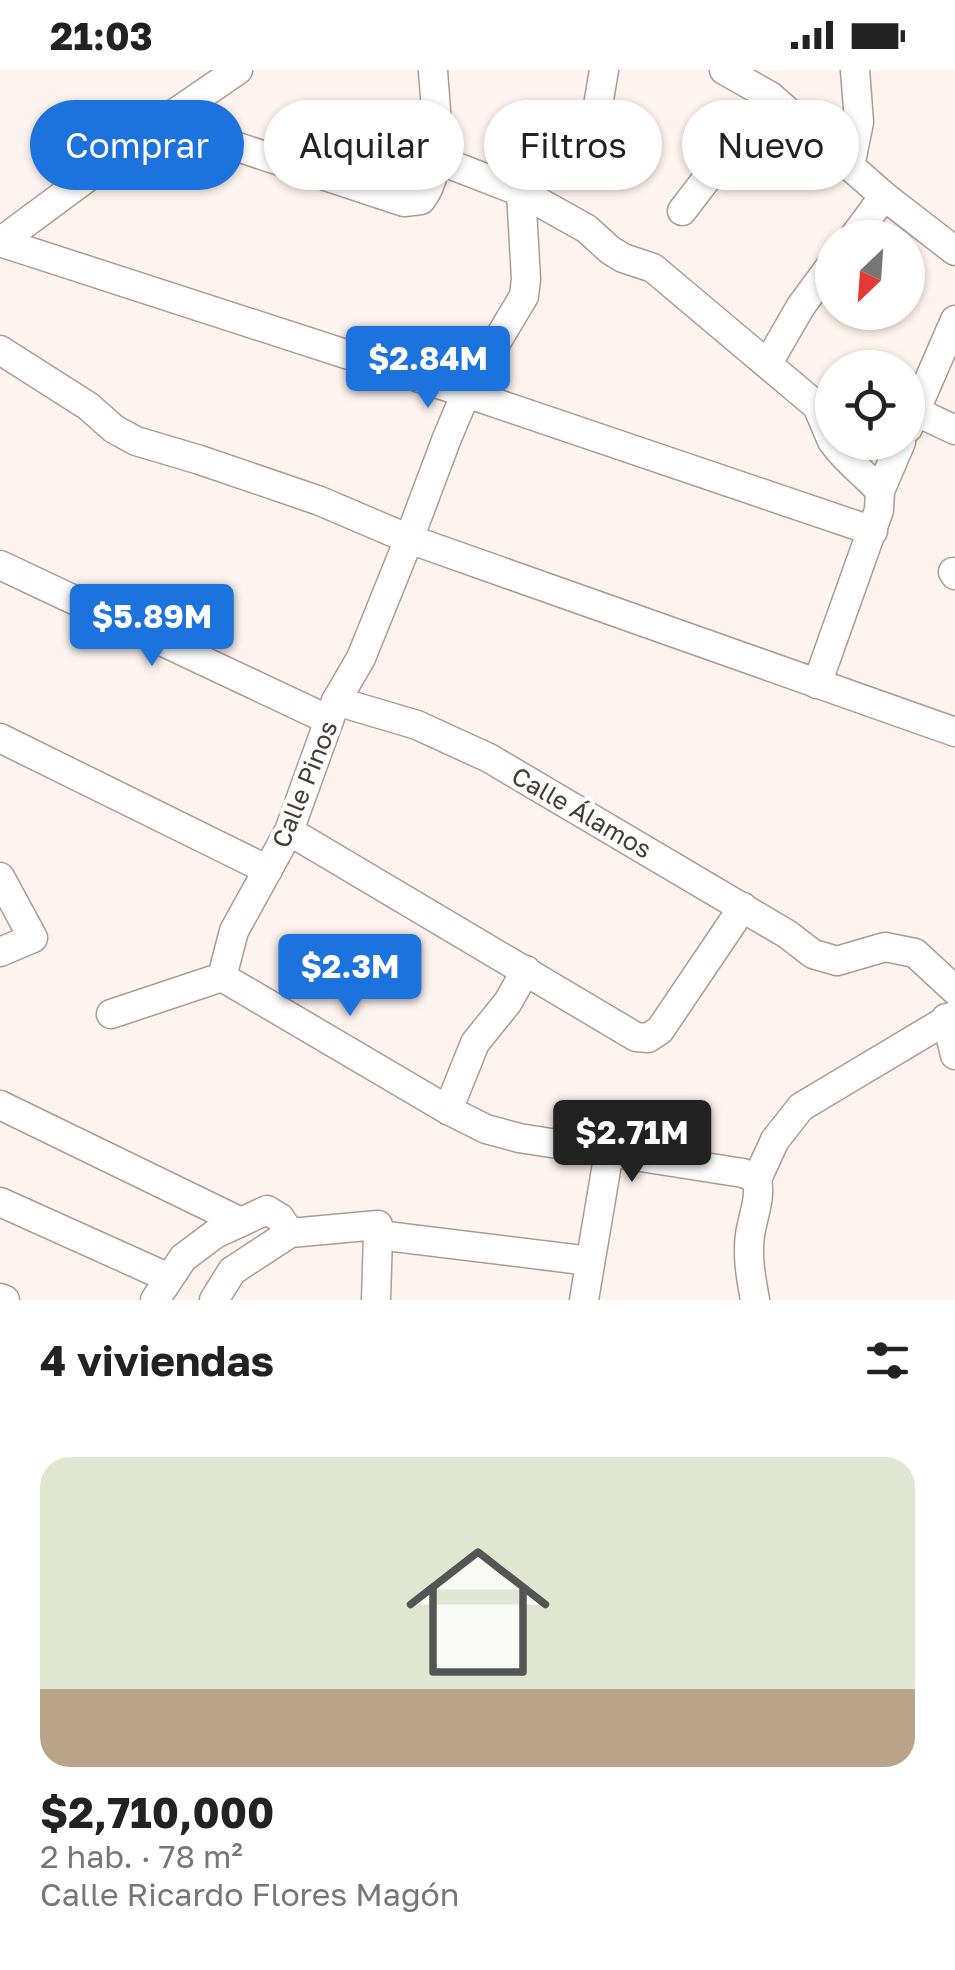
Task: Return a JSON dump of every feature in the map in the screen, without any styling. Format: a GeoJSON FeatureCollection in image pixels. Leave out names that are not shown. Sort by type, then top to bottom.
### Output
{"type":"FeatureCollection","features":[{"type":"Feature","properties":{"kind":"street"},"geometry":{"type":"LineString","coordinates":[[194,100],[238,70]]}},
{"type":"Feature","properties":{"kind":"street"},"geometry":{"type":"LineString","coordinates":[[434,70],[435,100]]}},
{"type":"Feature","properties":{"kind":"street"},"geometry":{"type":"LineString","coordinates":[[599,100],[604,70]]}},
{"type":"Feature","properties":{"kind":"street"},"geometry":{"type":"LineString","coordinates":[[724,70],[775,100]]}},
{"type":"Feature","properties":{"kind":"street"},"geometry":{"type":"LineString","coordinates":[[856,70],[858,100]]}},
{"type":"Feature","properties":{"kind":"street"},"geometry":{"type":"LineString","coordinates":[[682,211],[770,96]]}},
{"type":"Feature","properties":{"kind":"street"},"geometry":{"type":"LineString","coordinates":[[464,170],[521,192],[587,229],[623,258],[652,268],[815,404]]}},
{"type":"Feature","properties":{"kind":"street"},"geometry":{"type":"LineString","coordinates":[[859,175],[955,251]]}},
{"type":"Feature","properties":{"kind":"street"},"geometry":{"type":"LineString","coordinates":[[0,242],[70,190]]}},
{"type":"Feature","properties":{"kind":"street"},"geometry":{"type":"LineString","coordinates":[[368,190],[404,202],[420,200],[428,190]]}},
{"type":"Feature","properties":{"kind":"street","name":"Calle Pinos"},"geometry":{"type":"LineString","coordinates":[[222,977],[234,931],[290,831],[333,711],[361,658],[446,438],[466,393],[524,296],[521,192]]}},
{"type":"Feature","properties":{"kind":"street"},"geometry":{"type":"LineString","coordinates":[[866,220],[884,196]]}},
{"type":"Feature","properties":{"kind":"street"},"geometry":{"type":"LineString","coordinates":[[0,242],[466,393],[872,531]]}},
{"type":"Feature","properties":{"kind":"street"},"geometry":{"type":"LineString","coordinates":[[768,363],[815,287]]}},
{"type":"Feature","properties":{"kind":"street"},"geometry":{"type":"LineString","coordinates":[[925,388],[955,320]]}},
{"type":"Feature","properties":{"kind":"street"},"geometry":{"type":"LineString","coordinates":[[0,350],[136,441],[320,502],[409,539],[955,732]]}},
{"type":"Feature","properties":{"kind":"street"},"geometry":{"type":"LineString","coordinates":[[925,423],[955,430]]}},
{"type":"Feature","properties":{"kind":"street"},"geometry":{"type":"LineString","coordinates":[[849,460],[880,491]]}},
{"type":"Feature","properties":{"kind":"street"},"geometry":{"type":"LineString","coordinates":[[817,684],[880,510],[880,491],[893,460]]}},
{"type":"Feature","properties":{"kind":"street","name":"Calle Álamos"},"geometry":{"type":"LineString","coordinates":[[0,565],[333,711],[418,726],[476,751],[788,934],[813,954],[837,961],[886,947],[915,953],[955,990]]}},
{"type":"Feature","properties":{"kind":"street"},"geometry":{"type":"LineString","coordinates":[[0,738],[268,870]]}},
{"type":"Feature","properties":{"kind":"street"},"geometry":{"type":"LineString","coordinates":[[290,831],[636,1037],[648,1038],[660,1030],[742,907]]}},
{"type":"Feature","properties":{"kind":"street"},"geometry":{"type":"LineString","coordinates":[[0,877],[34,938],[0,952]]}},
{"type":"Feature","properties":{"kind":"street"},"geometry":{"type":"LineString","coordinates":[[448,1110],[475,1043],[508,1002],[526,970]]}},
{"type":"Feature","properties":{"kind":"street"},"geometry":{"type":"LineString","coordinates":[[111,1014],[222,977],[486,1129],[519,1138],[743,1173],[757,1179]]}},
{"type":"Feature","properties":{"kind":"street"},"geometry":{"type":"LineString","coordinates":[[755,1300],[750,1238],[760,1192],[757,1179],[775,1140],[801,1107],[951,1017],[955,1055]]}},
{"type":"Feature","properties":{"kind":"street"},"geometry":{"type":"LineString","coordinates":[[0,1105],[241,1222]]}},
{"type":"Feature","properties":{"kind":"street"},"geometry":{"type":"LineString","coordinates":[[584,1300],[610,1152]]}},
{"type":"Feature","properties":{"kind":"street"},"geometry":{"type":"LineString","coordinates":[[0,1202],[162,1289],[183,1258],[215,1234],[266,1210],[280,1218],[290,1233]]}},
{"type":"Feature","properties":{"kind":"street"},"geometry":{"type":"LineString","coordinates":[[214,1300],[232,1271],[290,1233],[378,1226],[376,1300]]}},
{"type":"Feature","properties":{"kind":"street"},"geometry":{"type":"LineString","coordinates":[[378,1235],[590,1261]]}}]}
